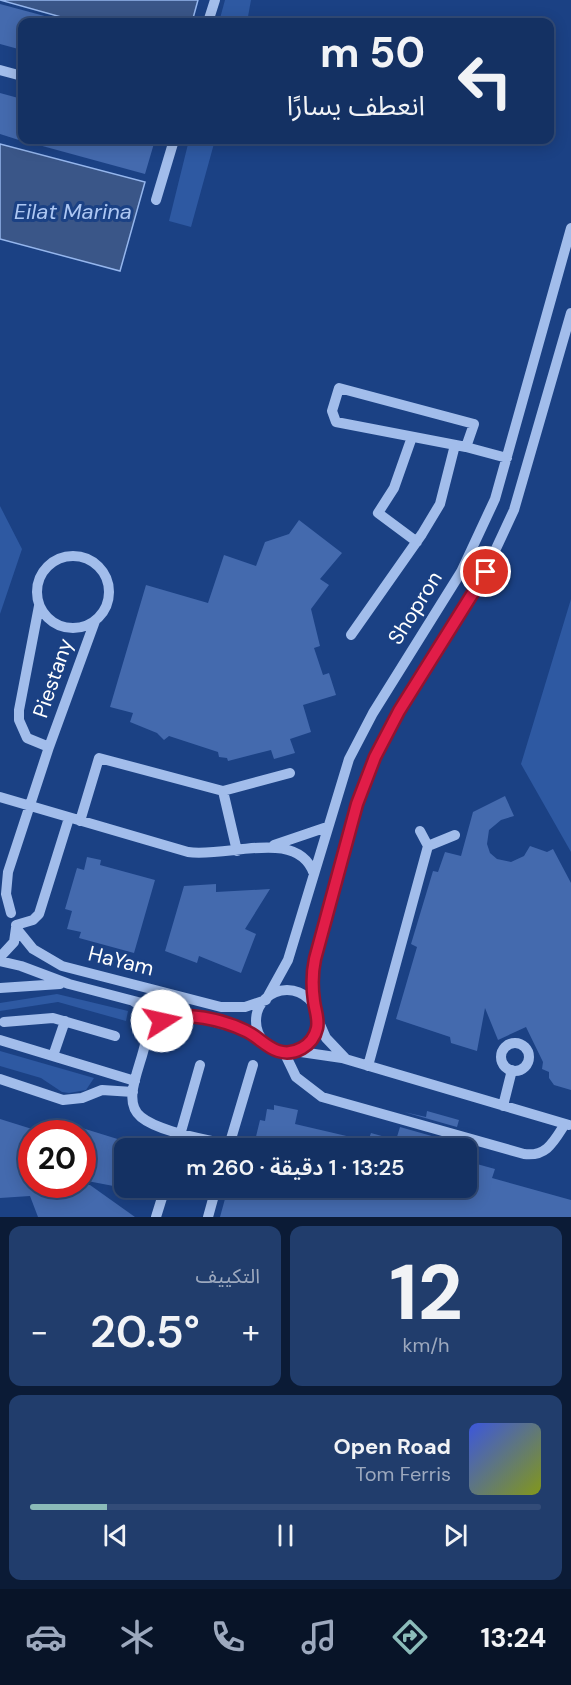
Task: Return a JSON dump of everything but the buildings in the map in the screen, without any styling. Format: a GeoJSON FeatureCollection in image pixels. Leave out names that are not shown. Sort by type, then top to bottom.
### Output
{"type":"FeatureCollection","features":[{"type":"Feature","properties":{"kind":"street"},"geometry":{"type":"LineString","coordinates":[[209,18],[215,0]]}},
{"type":"Feature","properties":{"kind":"street"},"geometry":{"type":"LineString","coordinates":[[0,70],[18,75]]}},
{"type":"Feature","properties":{"kind":"street"},"geometry":{"type":"LineString","coordinates":[[156,200],[173,144]]}},
{"type":"Feature","properties":{"kind":"street","name":"Shopron"},"geometry":{"type":"LineString","coordinates":[[266,999],[288,960],[349,759],[373,714],[461,572],[492,507],[571,228]]}},
{"type":"Feature","properties":{"kind":"street","name":"Shopron"},"geometry":{"type":"LineString","coordinates":[[317,1014],[313,987],[315,959],[364,783],[386,734],[480,583],[502,538],[532,451],[571,313]]}},
{"type":"Feature","properties":{"kind":"street"},"geometry":{"type":"LineString","coordinates":[[351,635],[417,542],[440,504],[461,446],[474,424],[339,388],[332,411],[336,423],[461,446],[507,458]]}},
{"type":"Feature","properties":{"kind":"street"},"geometry":{"type":"LineString","coordinates":[[412,437],[394,488],[378,513],[417,542]]}},
{"type":"Feature","properties":{"kind":"street"},"geometry":{"type":"LineString","coordinates":[[67,556],[80,557],[100,568],[106,578],[108,602],[95,621],[84,627],[60,627],[50,621],[39,606],[36,589],[46,567],[67,556]]}},
{"type":"Feature","properties":{"kind":"street","name":"Piestany"},"geometry":{"type":"LineString","coordinates":[[39,606],[19,720],[27,738],[49,747]]}},
{"type":"Feature","properties":{"kind":"street","name":"Piestany"},"geometry":{"type":"LineString","coordinates":[[11,913],[6,894],[8,872],[28,806],[95,621]]}},
{"type":"Feature","properties":{"kind":"street"},"geometry":{"type":"LineString","coordinates":[[0,959],[14,942],[16,926],[33,920],[39,914],[99,758],[223,791],[290,773]]}},
{"type":"Feature","properties":{"kind":"street"},"geometry":{"type":"LineString","coordinates":[[223,791],[237,852]]}},
{"type":"Feature","properties":{"kind":"street"},"geometry":{"type":"LineString","coordinates":[[0,797],[184,851],[207,854],[268,847],[327,827]]}},
{"type":"Feature","properties":{"kind":"street"},"geometry":{"type":"LineString","coordinates":[[368,1066],[428,846],[420,831]]}},
{"type":"Feature","properties":{"kind":"street"},"geometry":{"type":"LineString","coordinates":[[428,846],[455,834]]}},
{"type":"Feature","properties":{"kind":"street"},"geometry":{"type":"LineString","coordinates":[[268,847],[300,852],[308,859],[314,874]]}},
{"type":"Feature","properties":{"kind":"street","name":"Piestany"},"geometry":{"type":"LineString","coordinates":[[0,883],[8,872]]}},
{"type":"Feature","properties":{"kind":"street"},"geometry":{"type":"LineString","coordinates":[[0,902],[11,913]]}},
{"type":"Feature","properties":{"kind":"street","name":"HaYam"},"geometry":{"type":"LineString","coordinates":[[11,913],[23,940],[39,954],[72,969],[221,1007],[244,1007],[266,999]]}},
{"type":"Feature","properties":{"kind":"street","name":"HaYam"},"geometry":{"type":"LineString","coordinates":[[0,959],[72,985],[240,1028],[263,1041]]}},
{"type":"Feature","properties":{"kind":"street","name":"HaYam"},"geometry":{"type":"LineString","coordinates":[[0,988],[38,984],[72,985]]}},
{"type":"Feature","properties":{"kind":"street"},"geometry":{"type":"LineString","coordinates":[[289,1052],[296,1077],[322,1097],[524,1154],[537,1155],[546,1151],[568,1125],[347,1060],[315,1052],[275,1050],[263,1041],[257,1029],[256,1019],[266,999],[280,992],[295,992],[307,998],[317,1014],[326,1038],[347,1060]]}},
{"type":"Feature","properties":{"kind":"street"},"geometry":{"type":"LineString","coordinates":[[132,1001],[145,1017],[147,1038],[135,1081],[133,1107],[140,1117],[148,1122],[200,1138]]}},
{"type":"Feature","properties":{"kind":"street"},"geometry":{"type":"LineString","coordinates":[[147,1038],[162,1021],[182,1013]]}},
{"type":"Feature","properties":{"kind":"street"},"geometry":{"type":"LineString","coordinates":[[289,1052],[303,1048],[313,1038],[317,1014]]}},
{"type":"Feature","properties":{"kind":"street"},"geometry":{"type":"LineString","coordinates":[[4,1022],[53,1018],[115,1036]]}},
{"type":"Feature","properties":{"kind":"street"},"geometry":{"type":"LineString","coordinates":[[53,1056],[65,1021]]}},
{"type":"Feature","properties":{"kind":"street"},"geometry":{"type":"LineString","coordinates":[[0,1040],[135,1081]]}},
{"type":"Feature","properties":{"kind":"street"},"geometry":{"type":"LineString","coordinates":[[179,1138],[200,1065]]}},
{"type":"Feature","properties":{"kind":"street"},"geometry":{"type":"LineString","coordinates":[[232,1138],[253,1065]]}},
{"type":"Feature","properties":{"kind":"street"},"geometry":{"type":"LineString","coordinates":[[503,1106],[512,1070]]}},
{"type":"Feature","properties":{"kind":"street"},"geometry":{"type":"LineString","coordinates":[[0,1079],[63,1100],[82,1098],[102,1090],[133,1092]]}},
{"type":"Feature","properties":{"kind":"street"},"geometry":{"type":"LineString","coordinates":[[156,1217],[162,1198]]}},
{"type":"Feature","properties":{"kind":"street"},"geometry":{"type":"LineString","coordinates":[[208,1217],[213,1198]]}},
{"type":"Feature","properties":{"kind":"shaded area"},"geometry":{"type":"Polygon","coordinates":[[[225,0],[251,0],[248,18],[220,18],[225,0]]]}},
{"type":"Feature","properties":{"kind":"shaded area"},"geometry":{"type":"Polygon","coordinates":[[[188,144],[214,144],[191,227],[169,221],[188,144]]]}},
{"type":"Feature","properties":{"kind":"shaded area"},"geometry":{"type":"Polygon","coordinates":[[[0,506],[22,549],[0,614],[0,506]]]}},
{"type":"Feature","properties":{"kind":"shaded area"},"geometry":{"type":"Polygon","coordinates":[[[571,599],[571,852],[521,764],[571,599]]]}},
{"type":"Feature","properties":{"kind":"shaded area"},"geometry":{"type":"Polygon","coordinates":[[[57,994],[128,1011],[126,1021],[58,1002],[0,1011],[0,1003],[57,994]]]}},
{"type":"Feature","properties":{"kind":"shaded area"},"geometry":{"type":"Polygon","coordinates":[[[0,1051],[94,1078],[86,1090],[62,1092],[41,1078],[0,1066],[0,1051]]]}},
{"type":"Feature","properties":{"kind":"water"},"geometry":{"type":"Polygon","coordinates":[[[0,0],[198,0],[193,18],[65,18],[0,0]]]}},
{"type":"Feature","properties":{"kind":"water","name":"Eilat Marina"},"geometry":{"type":"Polygon","coordinates":[[[0,144],[145,182],[120,271],[0,239],[0,144]]]}},
{"type":"Feature","properties":{"kind":"route"},"geometry":{"type":"LineString","coordinates":[[162,1021],[182,1013],[245,1031],[275,1050],[284,1052],[303,1048],[313,1038],[318,1024],[313,987],[315,959],[364,783],[386,734],[486,572]]}}]}
